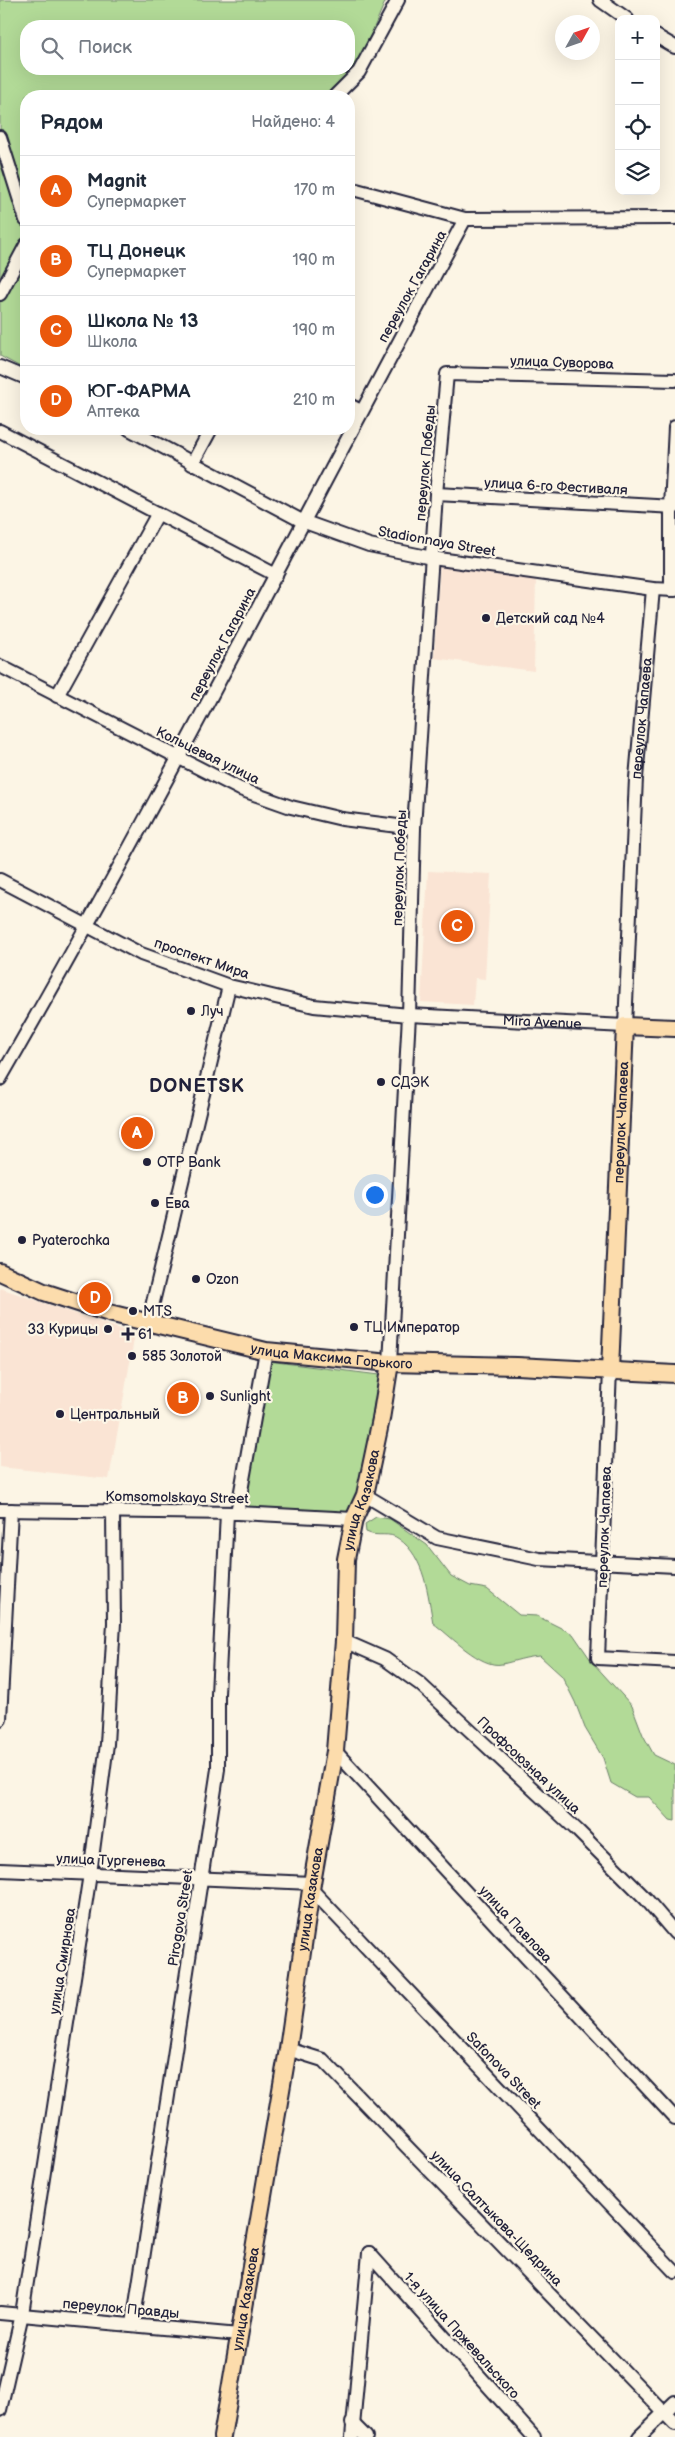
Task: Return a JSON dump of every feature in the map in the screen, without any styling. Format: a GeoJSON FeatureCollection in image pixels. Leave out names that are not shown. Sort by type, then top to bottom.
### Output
{"type":"FeatureCollection","features":[{"type":"Feature","properties":{"kind":"main road","name":"Mira Avenue"},"geometry":{"type":"LineString","coordinates":[[625,1026],[675,1028]]}},
{"type":"Feature","properties":{"kind":"main road","name":"переулок Чапаева"},"geometry":{"type":"LineString","coordinates":[[610,1370],[625,1026]]}},
{"type":"Feature","properties":{"kind":"main road","name":"улица Максима Горького"},"geometry":{"type":"LineString","coordinates":[[0,1272],[44,1292],[109,1314],[266,1351],[326,1359],[390,1363],[675,1374]]}},
{"type":"Feature","properties":{"kind":"main road","name":"улица Казакова"},"geometry":{"type":"LineString","coordinates":[[222,2437],[288,2049],[312,1886],[335,1751],[344,1640],[346,1559],[354,1519],[365,1495],[381,1419],[390,1363]]}},
{"type":"Feature","properties":{"kind":"street"},"geometry":{"type":"LineString","coordinates":[[342,90],[359,72],[398,0]]}},
{"type":"Feature","properties":{"kind":"street"},"geometry":{"type":"LineString","coordinates":[[600,0],[621,15]]}},
{"type":"Feature","properties":{"kind":"street"},"geometry":{"type":"LineString","coordinates":[[660,38],[675,46]]}},
{"type":"Feature","properties":{"kind":"street"},"geometry":{"type":"LineString","coordinates":[[0,137],[20,201]]}},
{"type":"Feature","properties":{"kind":"street"},"geometry":{"type":"LineString","coordinates":[[355,190],[465,219],[675,218]]}},
{"type":"Feature","properties":{"kind":"street","name":"переулок Гагарина"},"geometry":{"type":"LineString","coordinates":[[355,422],[465,219]]}},
{"type":"Feature","properties":{"kind":"street"},"geometry":{"type":"LineString","coordinates":[[0,294],[20,256]]}},
{"type":"Feature","properties":{"kind":"street"},"geometry":{"type":"LineString","coordinates":[[0,367],[20,375]]}},
{"type":"Feature","properties":{"kind":"street","name":"улица Суворова"},"geometry":{"type":"LineString","coordinates":[[448,374],[675,380]]}},
{"type":"Feature","properties":{"kind":"street","name":"переулок Победы"},"geometry":{"type":"LineString","coordinates":[[390,1363],[409,1015],[414,828],[436,494],[448,374]]}},
{"type":"Feature","properties":{"kind":"street"},"geometry":{"type":"LineString","coordinates":[[355,408],[361,411]]}},
{"type":"Feature","properties":{"kind":"street"},"geometry":{"type":"LineString","coordinates":[[673,590],[675,427]]}},
{"type":"Feature","properties":{"kind":"street"},"geometry":{"type":"LineString","coordinates":[[0,431],[276,575]]}},
{"type":"Feature","properties":{"kind":"street","name":"Stadionnaya Street"},"geometry":{"type":"LineString","coordinates":[[140,435],[302,521],[369,545],[432,558],[653,589],[673,590]]}},
{"type":"Feature","properties":{"kind":"street"},"geometry":{"type":"LineString","coordinates":[[192,464],[208,435]]}},
{"type":"Feature","properties":{"kind":"street","name":"переулок Гагарина"},"geometry":{"type":"LineString","coordinates":[[0,1079],[88,926],[276,575],[302,521],[348,435]]}},
{"type":"Feature","properties":{"kind":"street","name":"улица 6-го Фестиваля"},"geometry":{"type":"LineString","coordinates":[[436,494],[673,507]]}},
{"type":"Feature","properties":{"kind":"street"},"geometry":{"type":"LineString","coordinates":[[57,696],[158,513]]}},
{"type":"Feature","properties":{"kind":"street","name":"переулок Чапаева"},"geometry":{"type":"LineString","coordinates":[[625,1026],[636,778],[653,589]]}},
{"type":"Feature","properties":{"kind":"street","name":"Кольцевая улица"},"geometry":{"type":"LineString","coordinates":[[0,666],[240,789],[291,807],[342,819],[414,828]]}},
{"type":"Feature","properties":{"kind":"street","name":"проспект Мира"},"geometry":{"type":"LineString","coordinates":[[0,880],[141,954],[229,986],[314,1006],[409,1015]]}},
{"type":"Feature","properties":{"kind":"street"},"geometry":{"type":"LineString","coordinates":[[148,1323],[229,986]]}},
{"type":"Feature","properties":{"kind":"street","name":"Mira Avenue"},"geometry":{"type":"LineString","coordinates":[[409,1015],[625,1026]]}},
{"type":"Feature","properties":{"kind":"street","name":"Pirogova Street"},"geometry":{"type":"LineString","coordinates":[[133,2324],[218,1769],[218,1694],[232,1513],[266,1351]]}},
{"type":"Feature","properties":{"kind":"street","name":"переулок Чапаева"},"geometry":{"type":"LineString","coordinates":[[610,1370],[598,1658],[675,1662]]}},
{"type":"Feature","properties":{"kind":"street"},"geometry":{"type":"LineString","coordinates":[[365,1495],[437,1538],[539,1559],[675,1566]]}},
{"type":"Feature","properties":{"kind":"street"},"geometry":{"type":"LineString","coordinates":[[0,1719],[6,1510]]}},
{"type":"Feature","properties":{"kind":"street","name":"Komsomolskaya Street"},"geometry":{"type":"LineString","coordinates":[[6,1510],[232,1513],[354,1519]]}},
{"type":"Feature","properties":{"kind":"street","name":"улица Смирнова"},"geometry":{"type":"LineString","coordinates":[[0,2410],[22,2314],[90,1874],[107,1744],[114,1623],[113,1511]]}},
{"type":"Feature","properties":{"kind":"street","name":"Профсоюзная улица"},"geometry":{"type":"LineString","coordinates":[[344,1640],[385,1659],[420,1684],[578,1831],[646,1899],[675,1933]]}},
{"type":"Feature","properties":{"kind":"street","name":"улица Павлова"},"geometry":{"type":"LineString","coordinates":[[335,1751],[675,2118]]}},
{"type":"Feature","properties":{"kind":"street","name":"улица Тургенева"},"geometry":{"type":"LineString","coordinates":[[0,1870],[201,1878],[312,1886]]}},
{"type":"Feature","properties":{"kind":"street","name":"Safonova Street"},"geometry":{"type":"LineString","coordinates":[[312,1886],[675,2272]]}},
{"type":"Feature","properties":{"kind":"street","name":"улица Салтыкова-Щедрина"},"geometry":{"type":"LineString","coordinates":[[288,2049],[323,2060],[675,2424]]}},
{"type":"Feature","properties":{"kind":"street","name":"1-я улица Пржевальского"},"geometry":{"type":"LineString","coordinates":[[352,2423],[368,2253],[534,2437]]}},
{"type":"Feature","properties":{"kind":"street","name":"переулок Правды"},"geometry":{"type":"LineString","coordinates":[[0,2312],[239,2334]]}},
{"type":"Feature","properties":{"kind":"street"},"geometry":{"type":"LineString","coordinates":[[639,2437],[675,2402]]}},
{"type":"Feature","properties":{"kind":"street"},"geometry":{"type":"LineString","coordinates":[[352,2423],[352,2437]]}},
{"type":"Feature","properties":{"kind":"street"},"geometry":{"type":"LineString","coordinates":[[352,2423],[366,2437]]}},
{"type":"Feature","properties":{"kind":"shaded area","name":"Детский сад №4"},"geometry":{"type":"Polygon","coordinates":[[[440,562],[536,578],[534,671],[434,658],[440,562]]]}},
{"type":"Feature","properties":{"kind":"shaded area"},"geometry":{"type":"Polygon","coordinates":[[[428,871],[491,874],[485,979],[475,978],[473,1005],[421,1002],[428,871]]]}},
{"type":"Feature","properties":{"kind":"shaded area","name":"Центральный"},"geometry":{"type":"Polygon","coordinates":[[[0,1288],[135,1334],[109,1479],[0,1467],[0,1288]]]}},
{"type":"Feature","properties":{"kind":"green space"},"geometry":{"type":"Polygon","coordinates":[[[0,0],[386,0],[368,40],[355,63],[355,20],[20,20],[20,75],[346,75],[331,90],[20,90],[20,367],[0,356],[0,0]]]}},
{"type":"Feature","properties":{"kind":"green space"},"geometry":{"type":"Polygon","coordinates":[[[268,1361],[379,1375],[357,1503],[348,1512],[242,1506],[268,1361]]]}},
{"type":"Feature","properties":{"kind":"green space"},"geometry":{"type":"Polygon","coordinates":[[[376,1517],[390,1519],[427,1545],[451,1576],[470,1586],[487,1589],[519,1615],[537,1616],[573,1634],[593,1663],[632,1706],[643,1735],[654,1755],[675,1765],[675,1821],[670,1820],[649,1797],[635,1797],[611,1783],[603,1758],[585,1728],[562,1676],[540,1656],[494,1664],[466,1650],[433,1623],[424,1577],[415,1556],[399,1539],[391,1535],[370,1534],[366,1532],[365,1524],[376,1517]]]}},
{"type":"Feature","properties":{"kind":"place","name":"Детский сад №4"},"geometry":{"type":"Point","coordinates":[486,618]}},
{"type":"Feature","properties":{"kind":"place","name":"Школа № 13"},"geometry":{"type":"Point","coordinates":[457,926]}},
{"type":"Feature","properties":{"kind":"place","name":"Луч"},"geometry":{"type":"Point","coordinates":[191,1011]}},
{"type":"Feature","properties":{"kind":"place","name":"СДЭК"},"geometry":{"type":"Point","coordinates":[381,1082]}},
{"type":"Feature","properties":{"kind":"place","name":"Magnit"},"geometry":{"type":"Point","coordinates":[137,1133]}},
{"type":"Feature","properties":{"kind":"place","name":"OTP Bank"},"geometry":{"type":"Point","coordinates":[147,1162]}},
{"type":"Feature","properties":{"kind":"place","name":"Ева"},"geometry":{"type":"Point","coordinates":[155,1203]}},
{"type":"Feature","properties":{"kind":"place","name":"Pyaterochka"},"geometry":{"type":"Point","coordinates":[22,1240]}},
{"type":"Feature","properties":{"kind":"place","name":"Ozon"},"geometry":{"type":"Point","coordinates":[196,1279]}},
{"type":"Feature","properties":{"kind":"place","name":"ЮГ-ФАРМА"},"geometry":{"type":"Point","coordinates":[95,1298]}},
{"type":"Feature","properties":{"kind":"place","name":"MTS"},"geometry":{"type":"Point","coordinates":[133,1311]}},
{"type":"Feature","properties":{"kind":"place","name":"ТЦ Император"},"geometry":{"type":"Point","coordinates":[354,1327]}},
{"type":"Feature","properties":{"kind":"place","name":"33 Курицы"},"geometry":{"type":"Point","coordinates":[108,1329]}},
{"type":"Feature","properties":{"kind":"place","name":"61"},"geometry":{"type":"Point","coordinates":[128,1334]}},
{"type":"Feature","properties":{"kind":"place","name":"585 Золотой"},"geometry":{"type":"Point","coordinates":[132,1356]}},
{"type":"Feature","properties":{"kind":"place","name":"Sunlight"},"geometry":{"type":"Point","coordinates":[210,1396]}},
{"type":"Feature","properties":{"kind":"place","name":"ТЦ Донецк"},"geometry":{"type":"Point","coordinates":[183,1398]}},
{"type":"Feature","properties":{"kind":"place","name":"Центральный"},"geometry":{"type":"Point","coordinates":[60,1414]}},
{"type":"Feature","properties":{"kind":"district","name":"DONETSK"},"geometry":{"type":"Point","coordinates":[197,1085]}}]}
